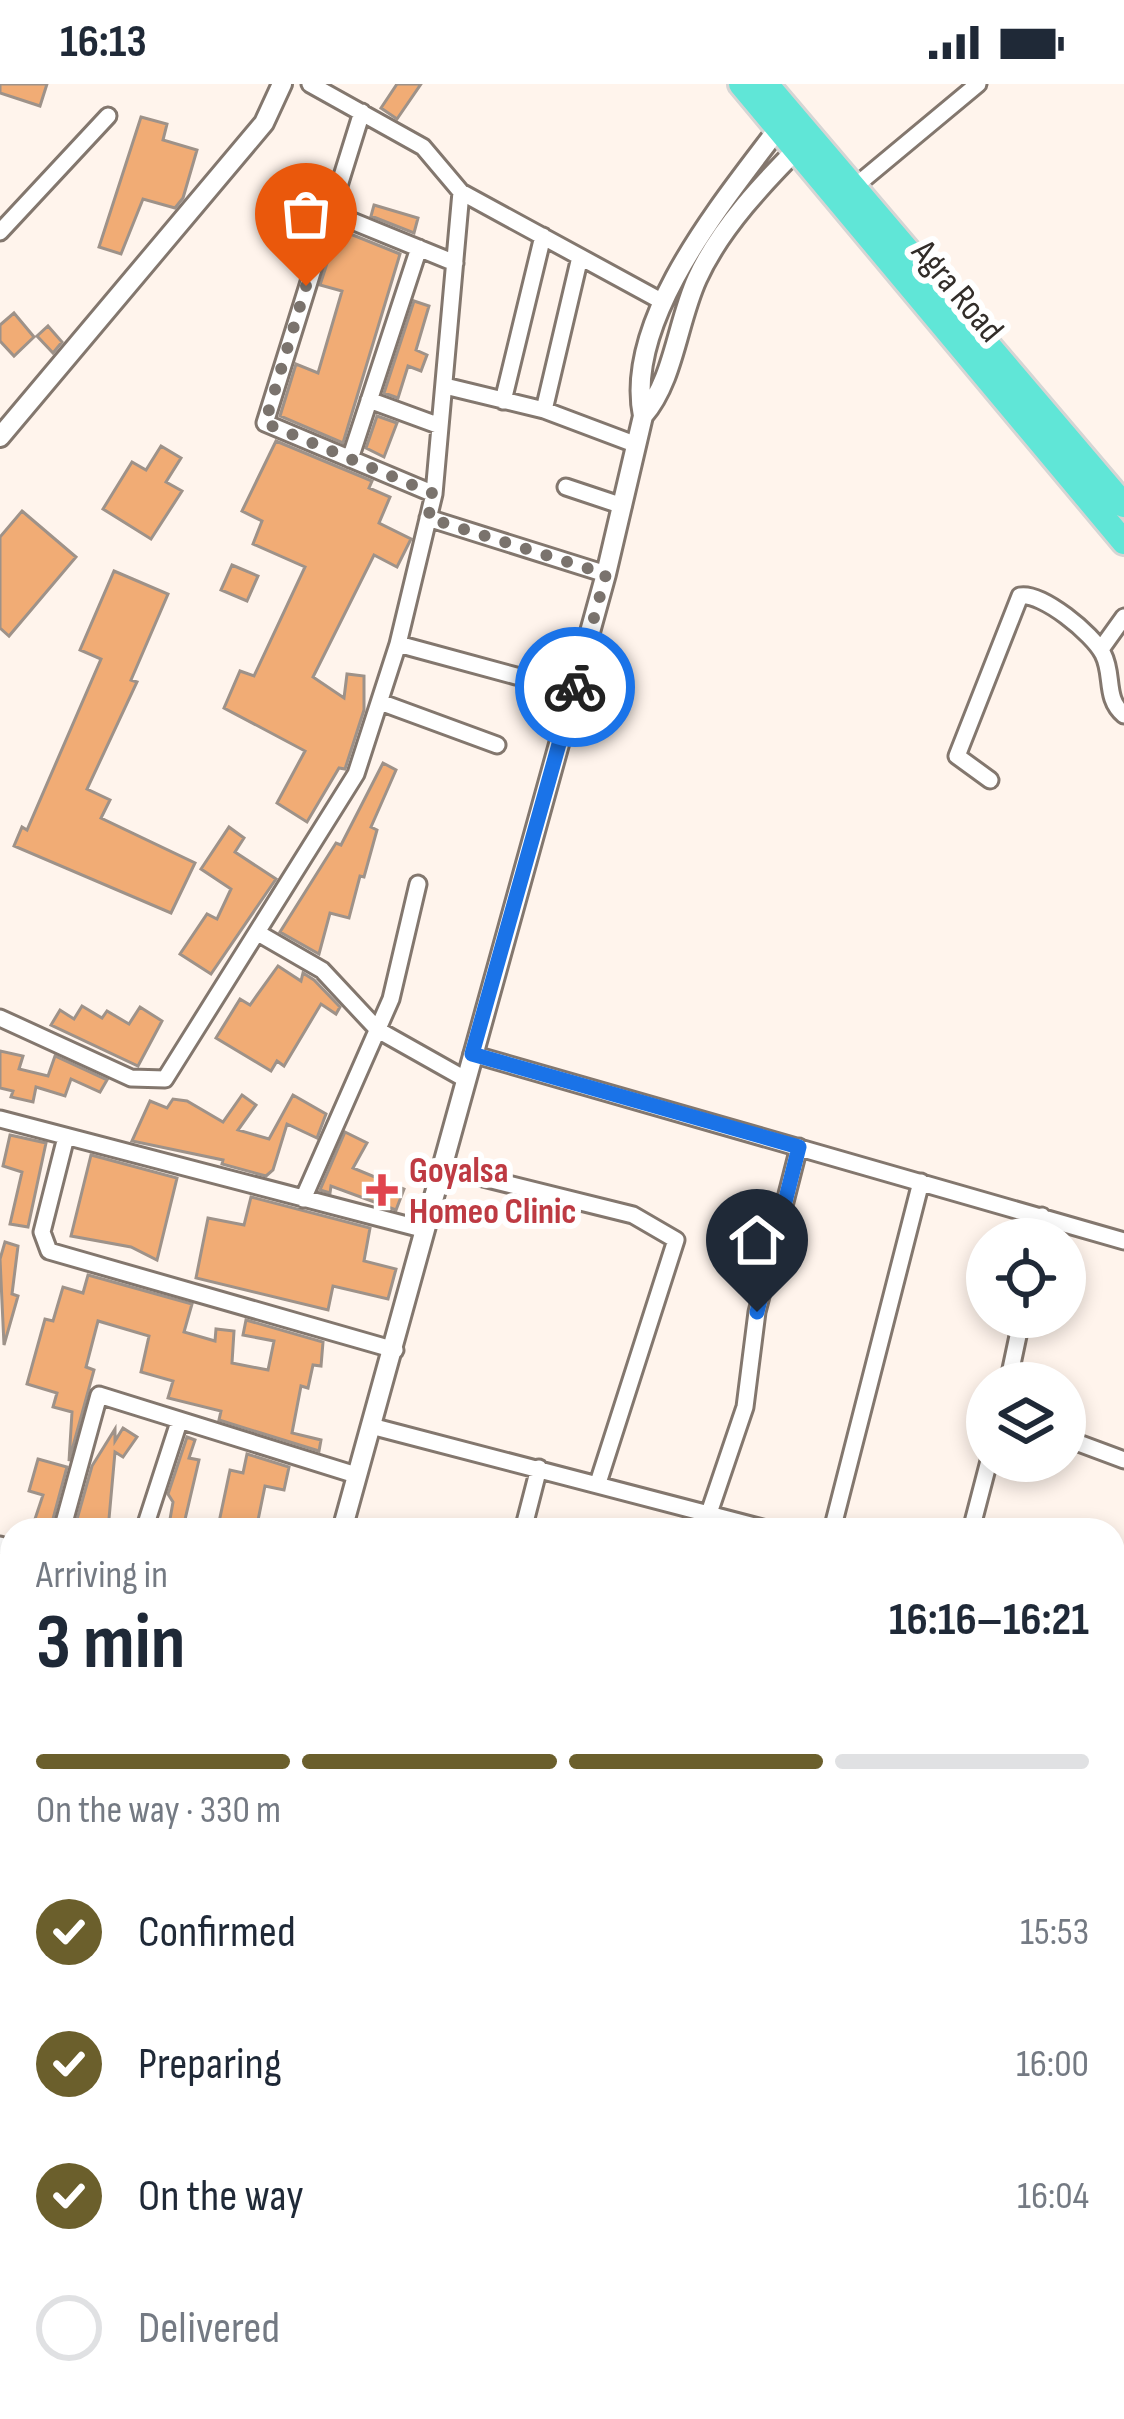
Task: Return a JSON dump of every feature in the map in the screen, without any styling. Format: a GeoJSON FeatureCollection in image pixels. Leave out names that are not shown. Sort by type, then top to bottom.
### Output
{"type":"FeatureCollection","features":[{"type":"Feature","properties":{"kind":"highway","name":"Agra Road"},"geometry":{"type":"LineString","coordinates":[[741,84],[784,120],[1124,542]]}},
{"type":"Feature","properties":{"kind":"highway","name":"Agra Road"},"geometry":{"type":"LineString","coordinates":[[766,84],[784,120]]}},
{"type":"Feature","properties":{"kind":"highway","name":"Agra Road"},"geometry":{"type":"LineString","coordinates":[[803,143],[854,188],[1122,498]]}},
{"type":"Feature","properties":{"kind":"street"},"geometry":{"type":"LineString","coordinates":[[0,437],[264,123],[282,84]]}},
{"type":"Feature","properties":{"kind":"street"},"geometry":{"type":"LineString","coordinates":[[310,84],[339,91],[362,112],[424,147],[461,192],[663,302]]}},
{"type":"Feature","properties":{"kind":"street"},"geometry":{"type":"LineString","coordinates":[[854,188],[978,84]]}},
{"type":"Feature","properties":{"kind":"street"},"geometry":{"type":"LineString","coordinates":[[362,112],[264,414],[272,428],[434,494]]}},
{"type":"Feature","properties":{"kind":"street"},"geometry":{"type":"LineString","coordinates":[[0,232],[108,116]]}},
{"type":"Feature","properties":{"kind":"street"},"geometry":{"type":"LineString","coordinates":[[345,1518],[606,574],[643,416],[638,394],[655,324],[663,302],[715,216],[784,120]]}},
{"type":"Feature","properties":{"kind":"street"},"geometry":{"type":"LineString","coordinates":[[643,416],[658,400],[678,329],[716,246],[803,143]]}},
{"type":"Feature","properties":{"kind":"street"},"geometry":{"type":"LineString","coordinates":[[0,1018],[131,1078],[165,1079],[356,774],[398,644],[434,494],[461,192]]}},
{"type":"Feature","properties":{"kind":"street"},"geometry":{"type":"LineString","coordinates":[[330,212],[455,263]]}},
{"type":"Feature","properties":{"kind":"street"},"geometry":{"type":"LineString","coordinates":[[502,401],[543,236]]}},
{"type":"Feature","properties":{"kind":"street"},"geometry":{"type":"LineString","coordinates":[[350,460],[418,248]]}},
{"type":"Feature","properties":{"kind":"street"},"geometry":{"type":"LineString","coordinates":[[544,410],[580,257]]}},
{"type":"Feature","properties":{"kind":"street"},"geometry":{"type":"LineString","coordinates":[[655,324],[678,329]]}},
{"type":"Feature","properties":{"kind":"street"},"geometry":{"type":"LineString","coordinates":[[445,386],[544,410],[637,445]]}},
{"type":"Feature","properties":{"kind":"street"},"geometry":{"type":"LineString","coordinates":[[369,400],[440,426]]}},
{"type":"Feature","properties":{"kind":"street"},"geometry":{"type":"LineString","coordinates":[[566,487],[622,506]]}},
{"type":"Feature","properties":{"kind":"street"},"geometry":{"type":"LineString","coordinates":[[428,518],[606,574]]}},
{"type":"Feature","properties":{"kind":"street"},"geometry":{"type":"LineString","coordinates":[[990,780],[957,756],[1013,603],[1020,596],[1035,596],[1101,649],[1112,699],[1124,716]]}},
{"type":"Feature","properties":{"kind":"street"},"geometry":{"type":"LineString","coordinates":[[1101,649],[1124,617]]}},
{"type":"Feature","properties":{"kind":"street"},"geometry":{"type":"LineString","coordinates":[[398,644],[516,676]]}},
{"type":"Feature","properties":{"kind":"street"},"geometry":{"type":"LineString","coordinates":[[380,702],[497,745]]}},
{"type":"Feature","properties":{"kind":"street"},"geometry":{"type":"LineString","coordinates":[[303,1198],[399,976],[418,884]]}},
{"type":"Feature","properties":{"kind":"street"},"geometry":{"type":"LineString","coordinates":[[258,934],[322,970],[377,1030],[465,1079]]}},
{"type":"Feature","properties":{"kind":"street"},"geometry":{"type":"LineString","coordinates":[[472,1054],[1124,1241]]}},
{"type":"Feature","properties":{"kind":"street"},"geometry":{"type":"LineString","coordinates":[[0,1119],[422,1229]]}},
{"type":"Feature","properties":{"kind":"street"},"geometry":{"type":"LineString","coordinates":[[66,1137],[42,1232],[49,1251],[395,1350]]}},
{"type":"Feature","properties":{"kind":"street"},"geometry":{"type":"LineString","coordinates":[[709,1513],[746,1407],[757,1312],[799,1147]]}},
{"type":"Feature","properties":{"kind":"street"},"geometry":{"type":"LineString","coordinates":[[439,1167],[633,1215],[676,1240],[598,1484]]}},
{"type":"Feature","properties":{"kind":"street"},"geometry":{"type":"LineString","coordinates":[[835,1518],[921,1182]]}},
{"type":"Feature","properties":{"kind":"street"},"geometry":{"type":"LineString","coordinates":[[65,1518],[99,1395],[356,1475]]}},
{"type":"Feature","properties":{"kind":"street"},"geometry":{"type":"LineString","coordinates":[[148,1518],[179,1422]]}},
{"type":"Feature","properties":{"kind":"street"},"geometry":{"type":"LineString","coordinates":[[370,1426],[727,1518]]}},
{"type":"Feature","properties":{"kind":"street"},"geometry":{"type":"LineString","coordinates":[[1086,1446],[1124,1460]]}},
{"type":"Feature","properties":{"kind":"street"},"geometry":{"type":"LineString","coordinates":[[526,1518],[539,1468]]}},
{"type":"Feature","properties":{"kind":"street"},"geometry":{"type":"LineString","coordinates":[[974,1518],[984,1482]]}},
{"type":"Feature","properties":{"kind":"building"},"geometry":{"type":"Polygon","coordinates":[[[0,84],[47,84],[40,106],[0,93],[0,84]]]}},
{"type":"Feature","properties":{"kind":"building"},"geometry":{"type":"Polygon","coordinates":[[[397,84],[421,84],[397,119],[381,108],[397,84]]]}},
{"type":"Feature","properties":{"kind":"building"},"geometry":{"type":"Polygon","coordinates":[[[141,117],[167,124],[163,140],[197,150],[183,198],[175,208],[143,199],[121,254],[99,247],[141,117]]]}},
{"type":"Feature","properties":{"kind":"building"},"geometry":{"type":"Polygon","coordinates":[[[374,205],[418,218],[414,233],[371,216],[374,205]]]}},
{"type":"Feature","properties":{"kind":"building"},"geometry":{"type":"Polygon","coordinates":[[[338,229],[400,254],[343,443],[280,416],[296,364],[318,373],[342,291],[320,285],[338,229]]]}},
{"type":"Feature","properties":{"kind":"building"},"geometry":{"type":"Polygon","coordinates":[[[414,301],[429,306],[416,350],[427,355],[421,371],[408,366],[398,398],[384,393],[414,301]]]}},
{"type":"Feature","properties":{"kind":"building"},"geometry":{"type":"Polygon","coordinates":[[[14,313],[34,337],[14,356],[0,341],[0,325],[14,313]]]}},
{"type":"Feature","properties":{"kind":"building"},"geometry":{"type":"Polygon","coordinates":[[[48,326],[62,342],[53,353],[37,336],[48,326]]]}},
{"type":"Feature","properties":{"kind":"building"},"geometry":{"type":"Polygon","coordinates":[[[377,416],[397,423],[384,457],[366,448],[377,416]]]}},
{"type":"Feature","properties":{"kind":"building"},"geometry":{"type":"Polygon","coordinates":[[[276,441],[372,481],[369,488],[390,497],[379,523],[411,539],[397,567],[374,555],[313,677],[344,698],[347,674],[364,676],[364,710],[345,769],[339,768],[307,822],[277,803],[305,751],[224,708],[240,671],[254,676],[305,567],[253,544],[262,521],[242,511],[276,441]]]}},
{"type":"Feature","properties":{"kind":"building"},"geometry":{"type":"Polygon","coordinates":[[[161,446],[181,458],[166,482],[182,491],[151,539],[103,509],[132,462],[146,470],[161,446]]]}},
{"type":"Feature","properties":{"kind":"building"},"geometry":{"type":"Polygon","coordinates":[[[22,511],[76,557],[9,636],[0,628],[0,537],[22,511]]]}},
{"type":"Feature","properties":{"kind":"building"},"geometry":{"type":"Polygon","coordinates":[[[232,565],[258,576],[247,601],[221,590],[232,565]]]}},
{"type":"Feature","properties":{"kind":"building"},"geometry":{"type":"Polygon","coordinates":[[[114,571],[168,594],[131,680],[137,682],[87,789],[110,800],[101,818],[195,863],[171,913],[14,846],[22,827],[27,830],[101,659],[80,650],[114,571]]]}},
{"type":"Feature","properties":{"kind":"building"},"geometry":{"type":"Polygon","coordinates":[[[383,763],[396,770],[371,827],[377,830],[364,877],[360,876],[349,918],[330,913],[319,954],[280,932],[336,843],[341,845],[383,763]]]}},
{"type":"Feature","properties":{"kind":"building"},"geometry":{"type":"Polygon","coordinates":[[[229,827],[244,838],[235,852],[276,879],[211,974],[180,954],[207,914],[217,919],[231,889],[201,869],[229,827]]]}},
{"type":"Feature","properties":{"kind":"building"},"geometry":{"type":"Polygon","coordinates":[[[278,966],[301,981],[303,973],[314,980],[340,1007],[336,1014],[321,1004],[284,1066],[277,1061],[271,1071],[216,1038],[240,999],[250,1005],[278,966]]]}},
{"type":"Feature","properties":{"kind":"building"},"geometry":{"type":"Polygon","coordinates":[[[82,1006],[102,1018],[107,1011],[129,1024],[140,1007],[162,1021],[138,1066],[51,1025],[60,1010],[74,1019],[82,1006]]]}},
{"type":"Feature","properties":{"kind":"building"},"geometry":{"type":"Polygon","coordinates":[[[0,1051],[23,1056],[19,1069],[48,1076],[55,1056],[107,1080],[100,1092],[71,1079],[65,1096],[36,1087],[33,1102],[11,1097],[13,1091],[0,1088],[0,1051]]]}},
{"type":"Feature","properties":{"kind":"building"},"geometry":{"type":"Polygon","coordinates":[[[242,1095],[256,1105],[238,1130],[269,1139],[293,1095],[326,1114],[317,1138],[287,1124],[273,1170],[266,1176],[222,1164],[223,1160],[132,1141],[150,1101],[167,1108],[173,1099],[187,1101],[223,1122],[242,1095]]]}},
{"type":"Feature","properties":{"kind":"building"},"geometry":{"type":"Polygon","coordinates":[[[345,1132],[367,1143],[353,1168],[404,1189],[396,1210],[331,1186],[330,1193],[320,1190],[345,1132]]]}},
{"type":"Feature","properties":{"kind":"building"},"geometry":{"type":"Polygon","coordinates":[[[10,1135],[46,1143],[28,1227],[10,1224],[22,1172],[3,1166],[10,1135]]]}},
{"type":"Feature","properties":{"kind":"building"},"geometry":{"type":"Polygon","coordinates":[[[91,1155],[177,1178],[157,1260],[131,1247],[71,1236],[91,1155]]]}},
{"type":"Feature","properties":{"kind":"building"},"geometry":{"type":"Polygon","coordinates":[[[251,1197],[370,1228],[364,1261],[396,1269],[388,1299],[333,1286],[328,1310],[196,1278],[208,1218],[244,1225],[251,1197]]]}},
{"type":"Feature","properties":{"kind":"building"},"geometry":{"type":"Polygon","coordinates":[[[5,1242],[18,1246],[12,1294],[18,1296],[4,1345],[0,1259],[5,1242]]]}},
{"type":"Feature","properties":{"kind":"building"},"geometry":{"type":"Polygon","coordinates":[[[88,1275],[192,1304],[184,1332],[215,1341],[216,1329],[234,1331],[232,1363],[268,1370],[274,1341],[243,1335],[246,1320],[323,1342],[321,1366],[313,1365],[308,1388],[301,1386],[292,1433],[321,1440],[319,1451],[219,1420],[221,1411],[168,1398],[173,1381],[141,1372],[149,1336],[98,1321],[86,1367],[94,1370],[69,1461],[72,1412],[53,1407],[57,1393],[27,1384],[45,1319],[53,1321],[63,1287],[83,1293],[88,1275]]]}},
{"type":"Feature","properties":{"kind":"building"},"geometry":{"type":"Polygon","coordinates":[[[123,1428],[137,1437],[123,1457],[115,1452],[109,1518],[77,1518],[92,1466],[115,1429],[115,1441],[123,1428]]]}},
{"type":"Feature","properties":{"kind":"building"},"geometry":{"type":"Polygon","coordinates":[[[187,1437],[195,1440],[189,1458],[199,1460],[185,1518],[170,1518],[173,1502],[168,1494],[187,1437]]]}},
{"type":"Feature","properties":{"kind":"building"},"geometry":{"type":"Polygon","coordinates":[[[247,1454],[289,1467],[284,1490],[265,1486],[258,1518],[220,1518],[230,1470],[243,1473],[247,1454]]]}},
{"type":"Feature","properties":{"kind":"building"},"geometry":{"type":"Polygon","coordinates":[[[38,1459],[67,1467],[53,1518],[35,1518],[43,1495],[29,1491],[38,1459]]]}},
{"type":"Feature","properties":{"kind":"way so far"},"geometry":{"type":"LineString","coordinates":[[306,286],[265,423],[434,494],[428,518],[606,574],[575,687]]}},
{"type":"Feature","properties":{"kind":"place","name":"Goyalsa Homeo Clinic"},"geometry":{"type":"Point","coordinates":[382,1190]}},
{"type":"Feature","properties":{"kind":"route"},"geometry":{"type":"LineString","coordinates":[[575,687],[472,1054],[799,1147],[757,1312]]}}]}
